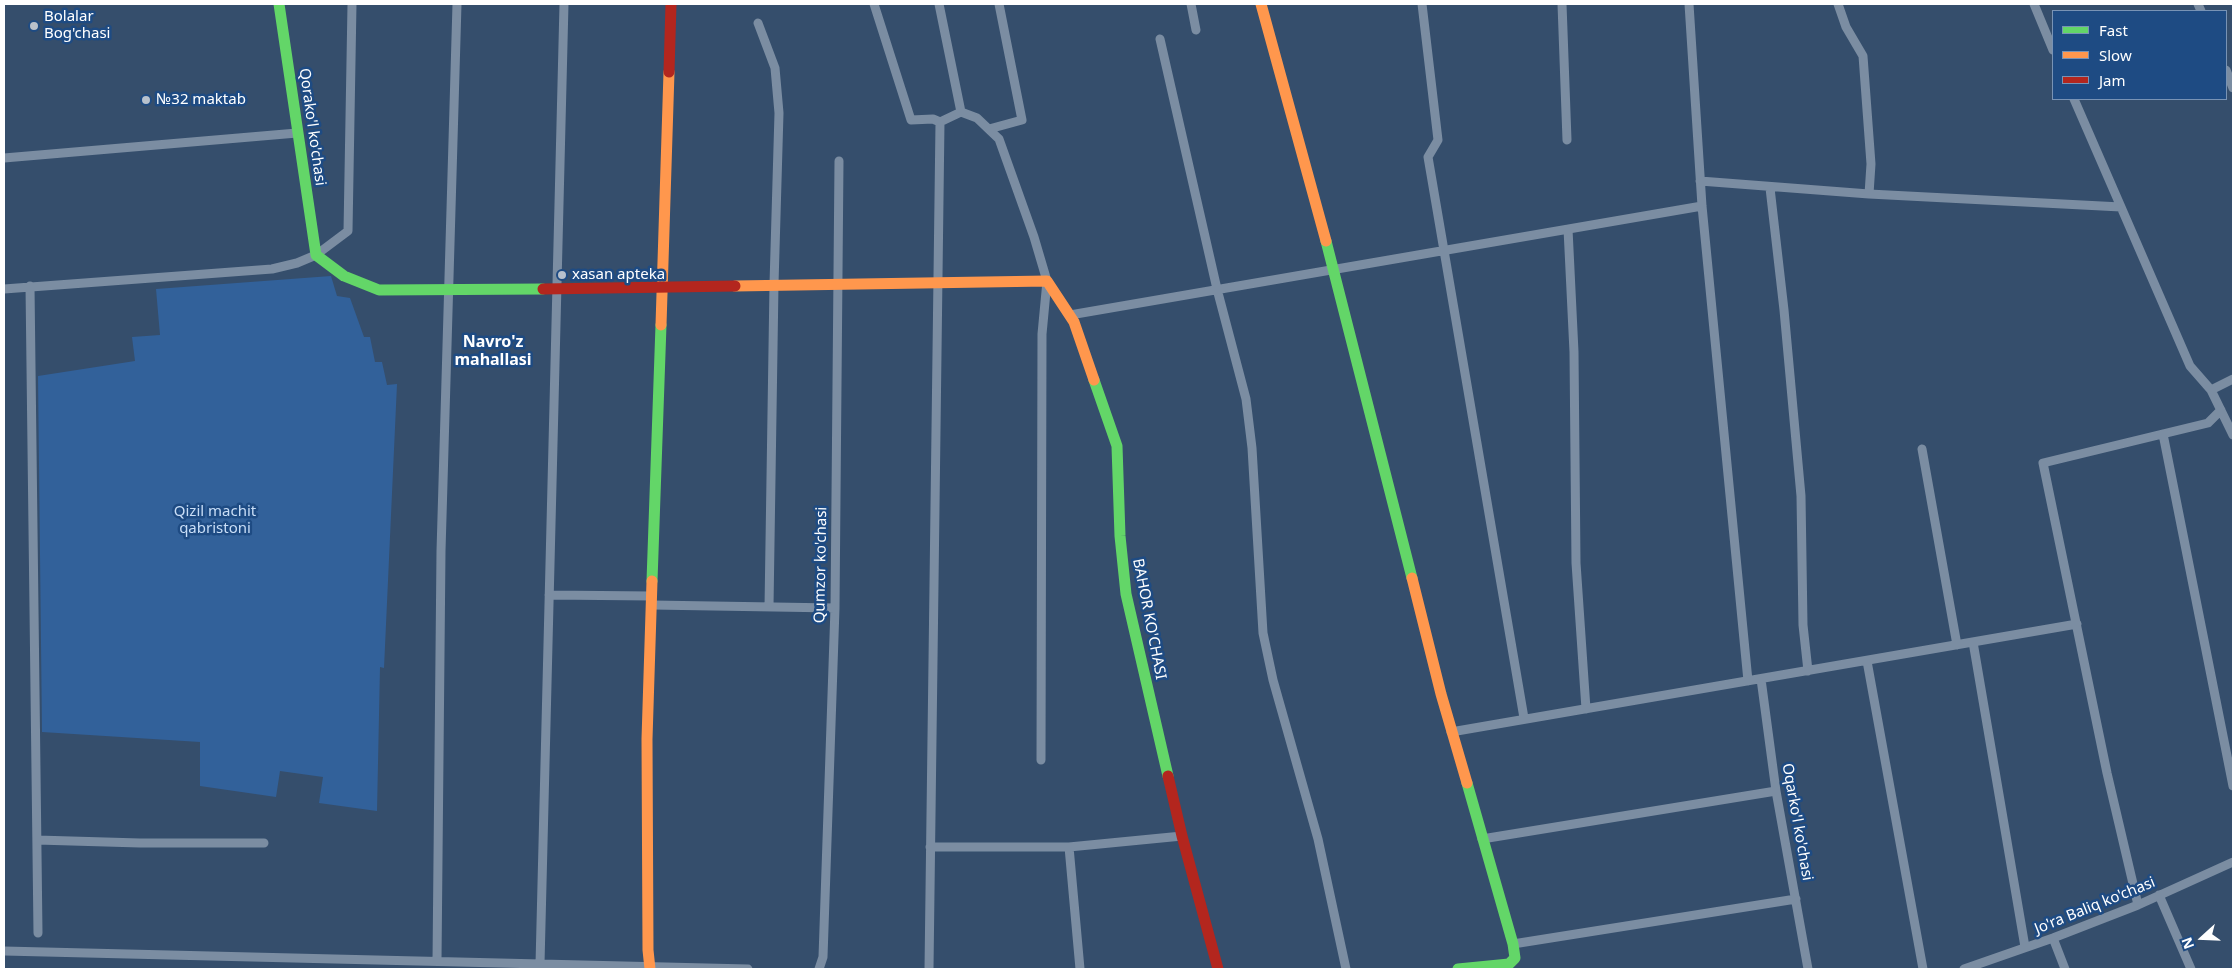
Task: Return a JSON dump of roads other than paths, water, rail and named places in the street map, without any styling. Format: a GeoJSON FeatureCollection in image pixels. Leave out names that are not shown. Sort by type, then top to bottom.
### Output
{"type":"FeatureCollection","features":[{"type":"Feature","properties":{"kind":"street","name":"Qorako'l ko'chasi"},"geometry":{"type":"LineString","coordinates":[[279,4],[316,255]]}},
{"type":"Feature","properties":{"kind":"street"},"geometry":{"type":"LineString","coordinates":[[4,289],[272,270],[316,255],[348,231],[352,4]]}},
{"type":"Feature","properties":{"kind":"street"},"geometry":{"type":"LineString","coordinates":[[437,961],[441,551],[447,290],[457,4]]}},
{"type":"Feature","properties":{"kind":"street"},"geometry":{"type":"LineString","coordinates":[[540,964],[564,4]]}},
{"type":"Feature","properties":{"kind":"street"},"geometry":{"type":"LineString","coordinates":[[650,968],[648,739],[671,4]]}},
{"type":"Feature","properties":{"kind":"street"},"geometry":{"type":"LineString","coordinates":[[874,4],[911,120],[933,118],[940,122]]}},
{"type":"Feature","properties":{"kind":"street"},"geometry":{"type":"LineString","coordinates":[[939,4],[961,112]]}},
{"type":"Feature","properties":{"kind":"street"},"geometry":{"type":"LineString","coordinates":[[989,129],[1022,120],[999,4]]}},
{"type":"Feature","properties":{"kind":"street"},"geometry":{"type":"LineString","coordinates":[[1191,4],[1196,30]]}},
{"type":"Feature","properties":{"kind":"street"},"geometry":{"type":"LineString","coordinates":[[1261,4],[1334,270],[1451,732],[1513,944],[1514,958],[1509,964],[1458,969]]}},
{"type":"Feature","properties":{"kind":"street"},"geometry":{"type":"LineString","coordinates":[[1422,4],[1438,140],[1428,157],[1524,718]]}},
{"type":"Feature","properties":{"kind":"street"},"geometry":{"type":"LineString","coordinates":[[1562,4],[1567,140]]}},
{"type":"Feature","properties":{"kind":"street"},"geometry":{"type":"LineString","coordinates":[[1689,4],[1702,206],[1748,681]]}},
{"type":"Feature","properties":{"kind":"street"},"geometry":{"type":"LineString","coordinates":[[1838,4],[1846,27],[1863,56],[1872,164],[1869,194]]}},
{"type":"Feature","properties":{"kind":"street"},"geometry":{"type":"LineString","coordinates":[[2034,4],[2052,48]]}},
{"type":"Feature","properties":{"kind":"street"},"geometry":{"type":"LineString","coordinates":[[758,23],[774,68],[779,114],[774,284],[769,607]]}},
{"type":"Feature","properties":{"kind":"street"},"geometry":{"type":"LineString","coordinates":[[1160,39],[1217,289],[1246,399],[1252,448],[1263,633],[1273,680],[1318,839],[1346,969]]}},
{"type":"Feature","properties":{"kind":"street"},"geometry":{"type":"LineString","coordinates":[[2227,73],[2233,88]]}},
{"type":"Feature","properties":{"kind":"street"},"geometry":{"type":"LineString","coordinates":[[2074,100],[2190,366],[2211,390],[2233,435]]}},
{"type":"Feature","properties":{"kind":"street"},"geometry":{"type":"LineString","coordinates":[[940,122],[961,112],[977,118],[999,140],[1034,236],[1047,281],[1042,334],[1041,760]]}},
{"type":"Feature","properties":{"kind":"street"},"geometry":{"type":"LineString","coordinates":[[929,969],[940,122]]}},
{"type":"Feature","properties":{"kind":"street"},"geometry":{"type":"LineString","coordinates":[[4,158],[297,133]]}},
{"type":"Feature","properties":{"kind":"street","name":"Qumzor ko'chasi"},"geometry":{"type":"LineString","coordinates":[[819,969],[823,957],[835,608],[838,161]]}},
{"type":"Feature","properties":{"kind":"street"},"geometry":{"type":"LineString","coordinates":[[1700,181],[1770,188],[2120,207]]}},
{"type":"Feature","properties":{"kind":"street"},"geometry":{"type":"LineString","coordinates":[[1770,188],[1784,310],[1801,496],[1803,626],[1808,670]]}},
{"type":"Feature","properties":{"kind":"street"},"geometry":{"type":"LineString","coordinates":[[1070,315],[1702,206]]}},
{"type":"Feature","properties":{"kind":"street"},"geometry":{"type":"LineString","coordinates":[[1568,229],[1574,352],[1576,563],[1586,709]]}},
{"type":"Feature","properties":{"kind":"street"},"geometry":{"type":"LineString","coordinates":[[316,255],[344,276],[379,290],[1047,281]]}},
{"type":"Feature","properties":{"kind":"street","name":"BAHOR KO'CHASI"},"geometry":{"type":"LineString","coordinates":[[1047,281],[1074,322],[1117,446],[1120,536],[1126,594],[1182,836],[1218,969]]}},
{"type":"Feature","properties":{"kind":"street"},"geometry":{"type":"LineString","coordinates":[[30,286],[38,933]]}},
{"type":"Feature","properties":{"kind":"street"},"geometry":{"type":"LineString","coordinates":[[2211,390],[2233,379]]}},
{"type":"Feature","properties":{"kind":"street"},"geometry":{"type":"LineString","coordinates":[[2138,905],[2107,773],[2043,463],[2208,423],[2221,410]]}},
{"type":"Feature","properties":{"kind":"street"},"geometry":{"type":"LineString","coordinates":[[2162,434],[2233,786]]}},
{"type":"Feature","properties":{"kind":"street"},"geometry":{"type":"LineString","coordinates":[[1922,449],[1957,645]]}},
{"type":"Feature","properties":{"kind":"street"},"geometry":{"type":"LineString","coordinates":[[549,596],[769,607],[835,608]]}},
{"type":"Feature","properties":{"kind":"street"},"geometry":{"type":"LineString","coordinates":[[1451,732],[2077,624]]}},
{"type":"Feature","properties":{"kind":"street"},"geometry":{"type":"LineString","coordinates":[[1973,642],[2025,948]]}},
{"type":"Feature","properties":{"kind":"street"},"geometry":{"type":"LineString","coordinates":[[1867,661],[1923,969]]}},
{"type":"Feature","properties":{"kind":"street","name":"Oqarko'l ko'chasi"},"geometry":{"type":"LineString","coordinates":[[1761,679],[1776,791],[1808,969]]}},
{"type":"Feature","properties":{"kind":"street"},"geometry":{"type":"LineString","coordinates":[[1482,839],[1776,791]]}},
{"type":"Feature","properties":{"kind":"street"},"geometry":{"type":"LineString","coordinates":[[930,846],[1069,847],[1182,836]]}},
{"type":"Feature","properties":{"kind":"street"},"geometry":{"type":"LineString","coordinates":[[37,840],[140,843],[264,843]]}},
{"type":"Feature","properties":{"kind":"street"},"geometry":{"type":"LineString","coordinates":[[1069,847],[1080,969]]}},
{"type":"Feature","properties":{"kind":"street","name":"Jo'ra Baliq ko'chasi"},"geometry":{"type":"LineString","coordinates":[[1964,969],[2053,938],[2138,905],[2233,862]]}},
{"type":"Feature","properties":{"kind":"street"},"geometry":{"type":"LineString","coordinates":[[2159,895],[2191,969]]}},
{"type":"Feature","properties":{"kind":"street"},"geometry":{"type":"LineString","coordinates":[[1513,944],[1796,900]]}},
{"type":"Feature","properties":{"kind":"street"},"geometry":{"type":"LineString","coordinates":[[2053,938],[2065,969]]}},
{"type":"Feature","properties":{"kind":"street"},"geometry":{"type":"LineString","coordinates":[[4,951],[410,965],[437,961],[514,966],[540,964],[748,969]]}},
{"type":"Feature","properties":{"kind":"place","name":"Bolalar Bog'chasi"},"geometry":{"type":"Point","coordinates":[34,26]}},
{"type":"Feature","properties":{"kind":"place","name":"№32 maktab"},"geometry":{"type":"Point","coordinates":[146,100]}},
{"type":"Feature","properties":{"kind":"place","name":"xasan apteka"},"geometry":{"type":"Point","coordinates":[562,275]}},
{"type":"Feature","properties":{"kind":"district","name":"Navro'z mahallasi"},"geometry":{"type":"Point","coordinates":[493,351]}},
{"type":"Feature","properties":{"kind":"park label","name":"Qizil machit qabristoni"},"geometry":{"type":"Point","coordinates":[215,520]}}]}
